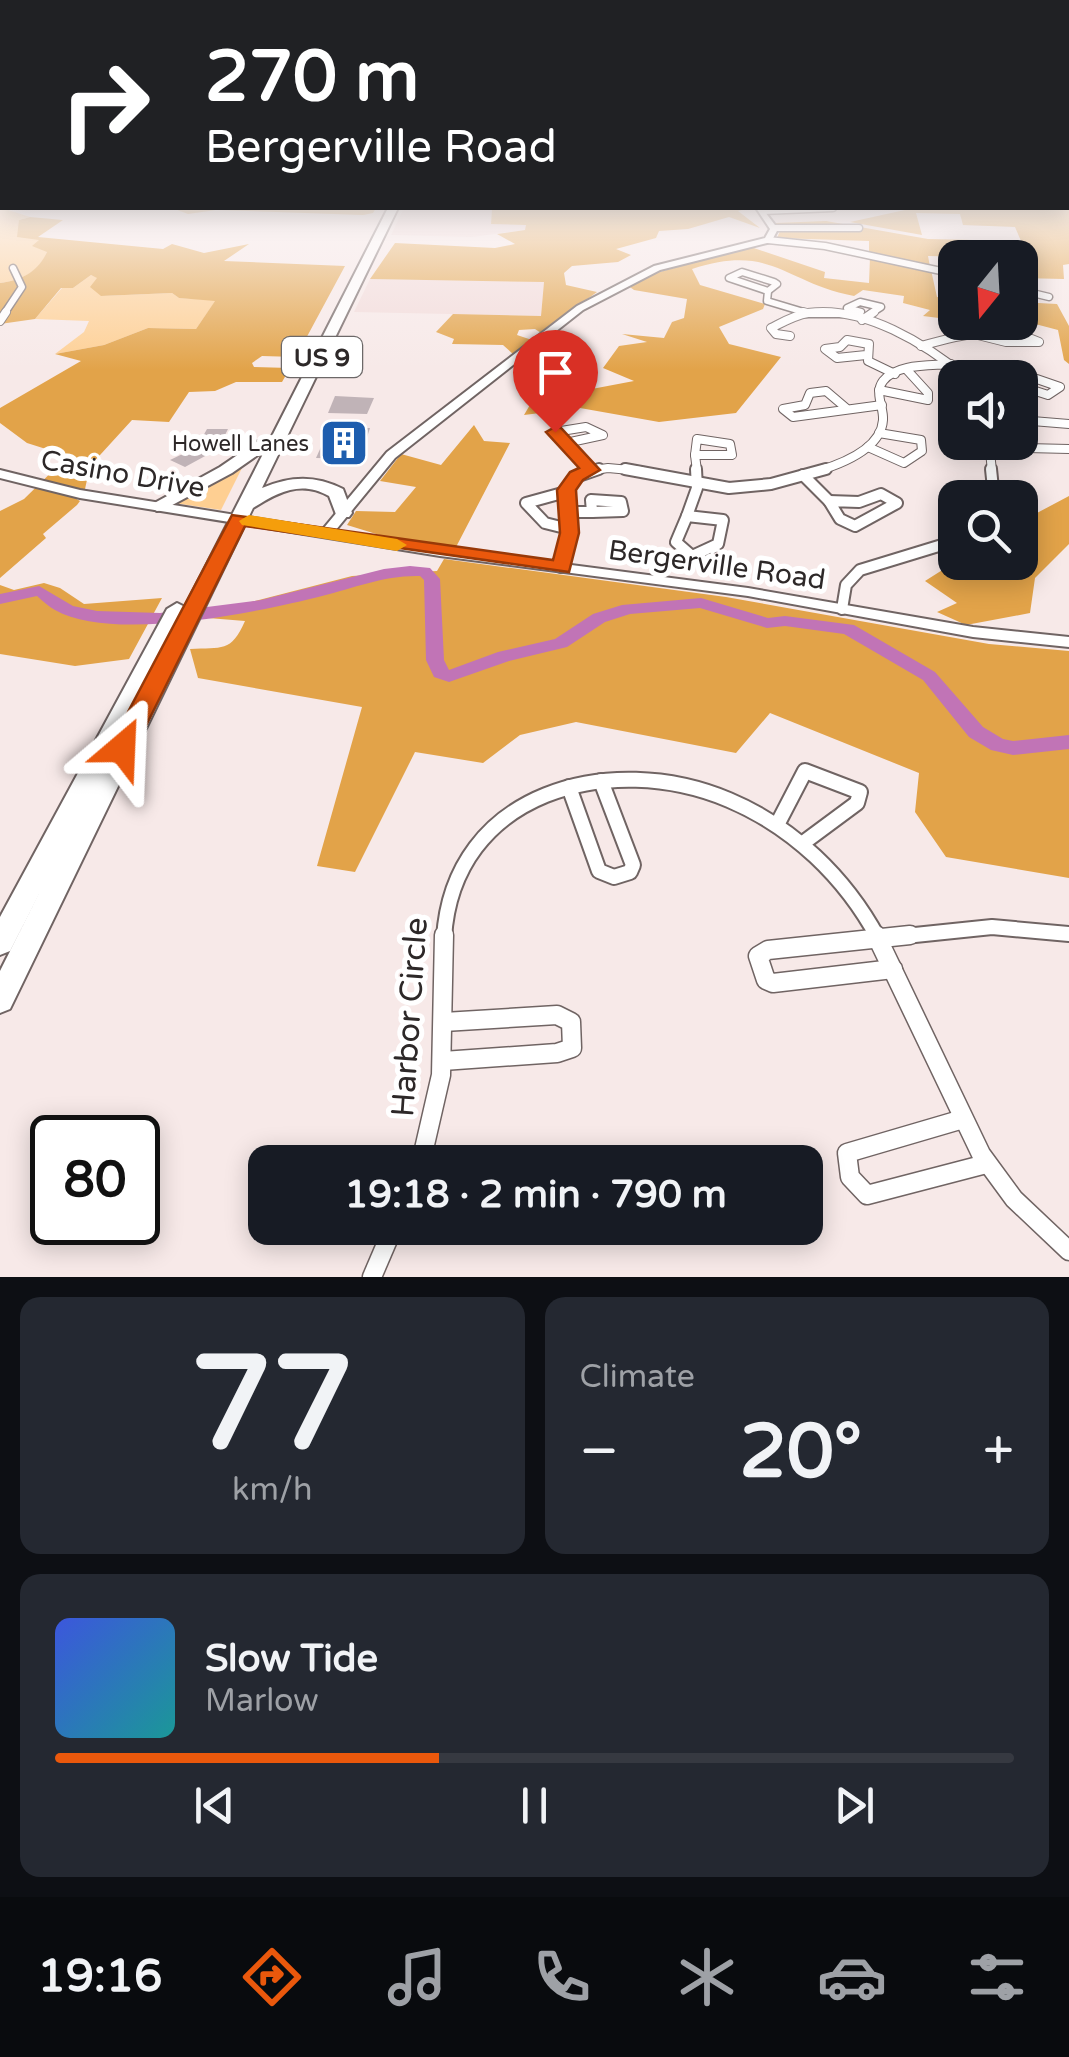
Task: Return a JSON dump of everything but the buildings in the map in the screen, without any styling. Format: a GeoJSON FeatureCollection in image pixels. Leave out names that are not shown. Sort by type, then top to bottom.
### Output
{"type":"FeatureCollection","features":[{"type":"Feature","properties":{"kind":"highway","name":"US 9"},"geometry":{"type":"LineString","coordinates":[[236,514],[264,444],[362,252]]}},
{"type":"Feature","properties":{"kind":"highway","name":"US 9"},"geometry":{"type":"LineString","coordinates":[[3,935],[169,640],[371,252]]}},
{"type":"Feature","properties":{"kind":"highway"},"geometry":{"type":"LineString","coordinates":[[157,506],[226,470],[264,444]]}},
{"type":"Feature","properties":{"kind":"highway"},"geometry":{"type":"LineString","coordinates":[[236,514],[271,488],[311,482],[337,493],[343,513]]}},
{"type":"Feature","properties":{"kind":"highway","name":"US 9"},"geometry":{"type":"LineString","coordinates":[[0,1000],[169,640]]}},
{"type":"Feature","properties":{"kind":"street"},"geometry":{"type":"LineString","coordinates":[[326,533],[391,454],[580,308],[657,268],[722,252]]}},
{"type":"Feature","properties":{"kind":"street"},"geometry":{"type":"LineString","coordinates":[[850,252],[938,270]]}},
{"type":"Feature","properties":{"kind":"street"},"geometry":{"type":"LineString","coordinates":[[0,321],[22,287],[6,267]]}},
{"type":"Feature","properties":{"kind":"street"},"geometry":{"type":"LineString","coordinates":[[768,291],[729,278],[747,273],[777,284],[768,291],[766,301],[807,313],[865,317],[944,360]]}},
{"type":"Feature","properties":{"kind":"street"},"geometry":{"type":"LineString","coordinates":[[1038,294],[1050,297]]}},
{"type":"Feature","properties":{"kind":"street"},"geometry":{"type":"LineString","coordinates":[[790,336],[776,334],[771,328],[807,313]]}},
{"type":"Feature","properties":{"kind":"street"},"geometry":{"type":"LineString","coordinates":[[974,334],[1014,334],[1039,342],[1006,342],[974,334]]}},
{"type":"Feature","properties":{"kind":"street"},"geometry":{"type":"LineString","coordinates":[[866,355],[837,358],[825,349],[847,340],[869,344],[868,360],[895,374]]}},
{"type":"Feature","properties":{"kind":"street"},"geometry":{"type":"LineString","coordinates":[[921,346],[948,340]]}},
{"type":"Feature","properties":{"kind":"street"},"geometry":{"type":"LineString","coordinates":[[562,567],[571,481],[590,470],[625,468],[698,485],[751,487],[803,474],[842,462],[868,447],[884,420],[879,390],[884,380],[908,370],[938,366]]}},
{"type":"Feature","properties":{"kind":"street"},"geometry":{"type":"LineString","coordinates":[[879,390],[928,400],[928,393],[908,370]]}},
{"type":"Feature","properties":{"kind":"street"},"geometry":{"type":"LineString","coordinates":[[846,408],[826,392],[810,393],[805,404],[783,409],[793,418],[882,406]]}},
{"type":"Feature","properties":{"kind":"street"},"geometry":{"type":"LineString","coordinates":[[1038,421],[1069,424]]}},
{"type":"Feature","properties":{"kind":"street"},"geometry":{"type":"LineString","coordinates":[[868,447],[904,463],[922,451],[921,440],[879,433]]}},
{"type":"Feature","properties":{"kind":"street"},"geometry":{"type":"LineString","coordinates":[[566,444],[590,470]]}},
{"type":"Feature","properties":{"kind":"street"},"geometry":{"type":"LineString","coordinates":[[1038,447],[1069,448]]}},
{"type":"Feature","properties":{"kind":"street"},"geometry":{"type":"LineString","coordinates":[[686,516],[723,520],[718,544],[692,556],[676,542],[686,516],[698,485],[693,455]]}},
{"type":"Feature","properties":{"kind":"street","name":"Casino Drive"},"geometry":{"type":"LineString","coordinates":[[0,474],[70,492],[236,514]]}},
{"type":"Feature","properties":{"kind":"street"},"geometry":{"type":"LineString","coordinates":[[803,474],[840,519],[855,526],[897,503],[881,494],[859,502],[829,501]]}},
{"type":"Feature","properties":{"kind":"street"},"geometry":{"type":"LineString","coordinates":[[568,512],[592,512]]}},
{"type":"Feature","properties":{"kind":"street","name":"Bergerville Road"},"geometry":{"type":"LineString","coordinates":[[236,514],[326,533],[842,608],[990,634],[1069,642]]}},
{"type":"Feature","properties":{"kind":"street"},"geometry":{"type":"LineString","coordinates":[[842,608],[846,585],[860,570],[938,546]]}},
{"type":"Feature","properties":{"kind":"street"},"geometry":{"type":"LineString","coordinates":[[778,824],[805,771],[860,792],[857,803],[803,843]]}},
{"type":"Feature","properties":{"kind":"street","name":"Harbor Circle"},"geometry":{"type":"LineString","coordinates":[[425,1145],[443,1062],[445,916],[463,863],[482,837],[507,815],[536,798],[601,781],[641,779],[687,786],[736,803],[778,824],[846,885],[881,938],[986,1164],[1033,1218],[1069,1251]]}},
{"type":"Feature","properties":{"kind":"street"},"geometry":{"type":"LineString","coordinates":[[569,787],[599,870],[604,876],[622,876],[632,868],[632,860],[601,781]]}},
{"type":"Feature","properties":{"kind":"street"},"geometry":{"type":"LineString","coordinates":[[893,969],[773,983],[760,968],[758,956],[768,950],[992,927],[1069,934]]}},
{"type":"Feature","properties":{"kind":"street"},"geometry":{"type":"LineString","coordinates":[[443,1062],[558,1054],[566,1052],[574,1042],[571,1022],[565,1016],[444,1022]]}},
{"type":"Feature","properties":{"kind":"street"},"geometry":{"type":"LineString","coordinates":[[963,1119],[847,1153],[845,1160],[853,1182],[867,1195],[882,1193],[986,1164]]}},
{"type":"Feature","properties":{"kind":"street"},"geometry":{"type":"LineString","coordinates":[[372,1277],[386,1245]]}},
{"type":"Feature","properties":{"kind":"shaded area"},"geometry":{"type":"Polygon","coordinates":[[[0,252],[47,252],[28,274],[0,283],[0,252]]]}},
{"type":"Feature","properties":{"kind":"shaded area"},"geometry":{"type":"Polygon","coordinates":[[[47,252],[238,252],[224,261],[345,266],[296,357],[262,356],[252,363],[254,367],[290,368],[282,382],[236,382],[215,391],[189,392],[169,422],[132,420],[90,466],[85,489],[73,497],[80,501],[77,505],[0,578],[0,511],[24,499],[68,456],[27,443],[0,423],[0,408],[81,361],[55,354],[104,345],[148,328],[196,329],[215,301],[179,298],[172,293],[101,296],[90,287],[97,278],[91,275],[73,288],[61,288],[35,319],[0,324],[0,283],[28,274],[47,252]]]}},
{"type":"Feature","properties":{"kind":"shaded area"},"geometry":{"type":"Polygon","coordinates":[[[389,252],[622,252],[631,255],[618,262],[572,266],[564,273],[566,285],[597,292],[541,333],[535,329],[519,330],[517,335],[532,340],[514,355],[503,345],[452,344],[454,339],[436,332],[453,314],[541,316],[544,282],[370,279],[389,252]]]}},
{"type":"Feature","properties":{"kind":"shaded area"},"geometry":{"type":"Polygon","coordinates":[[[734,252],[765,252],[825,272],[824,278],[869,283],[870,257],[931,270],[938,297],[938,318],[923,316],[930,310],[903,303],[904,296],[863,290],[854,296],[760,262],[719,262],[692,269],[700,285],[765,304],[763,309],[719,327],[729,344],[781,357],[736,413],[659,422],[580,408],[524,415],[537,393],[560,395],[634,381],[603,368],[619,346],[647,342],[622,334],[664,338],[672,322],[684,318],[687,299],[634,290],[623,282],[734,252]]]}},
{"type":"Feature","properties":{"kind":"shaded area"},"geometry":{"type":"Polygon","coordinates":[[[869,252],[938,252],[938,256],[928,256],[930,267],[869,252]]]}},
{"type":"Feature","properties":{"kind":"shaded area"},"geometry":{"type":"Polygon","coordinates":[[[1038,252],[1069,252],[1069,264],[1063,265],[1064,279],[1038,278],[1038,252]]]}},
{"type":"Feature","properties":{"kind":"shaded area"},"geometry":{"type":"Polygon","coordinates":[[[91,275],[98,278],[101,296],[172,293],[179,298],[216,300],[196,329],[148,328],[104,345],[55,354],[84,332],[89,321],[35,319],[62,288],[73,288],[91,275]]]}},
{"type":"Feature","properties":{"kind":"shaded area"},"geometry":{"type":"Polygon","coordinates":[[[370,279],[544,282],[541,316],[354,312],[370,279]]]}},
{"type":"Feature","properties":{"kind":"shaded area"},"geometry":{"type":"Polygon","coordinates":[[[1038,303],[1057,304],[1069,326],[1069,364],[1064,360],[1058,330],[1038,325],[1038,303]]]}},
{"type":"Feature","properties":{"kind":"shaded area"},"geometry":{"type":"Polygon","coordinates":[[[474,425],[484,441],[510,443],[455,549],[399,541],[347,525],[356,511],[395,512],[416,487],[380,481],[401,454],[441,465],[474,425]]]}},
{"type":"Feature","properties":{"kind":"shaded area"},"geometry":{"type":"Polygon","coordinates":[[[244,464],[221,510],[174,503],[244,464]]]}},
{"type":"Feature","properties":{"kind":"shaded area"},"geometry":{"type":"Polygon","coordinates":[[[1069,496],[1069,544],[1038,575],[1038,512],[1069,496]]]}},
{"type":"Feature","properties":{"kind":"shaded area"},"geometry":{"type":"Polygon","coordinates":[[[444,559],[726,597],[989,644],[1069,651],[1069,878],[946,857],[915,812],[919,773],[770,713],[736,753],[576,722],[520,735],[483,763],[415,752],[355,872],[317,866],[362,707],[198,678],[190,649],[224,646],[240,631],[245,621],[208,618],[213,607],[224,609],[352,576],[437,571],[444,559]]]}},
{"type":"Feature","properties":{"kind":"shaded area"},"geometry":{"type":"Polygon","coordinates":[[[938,573],[938,580],[1035,580],[1030,613],[966,625],[937,612],[957,603],[925,581],[938,573]]]}},
{"type":"Feature","properties":{"kind":"shaded area"},"geometry":{"type":"Polygon","coordinates":[[[44,583],[60,588],[84,604],[162,598],[129,659],[75,666],[0,654],[0,585],[14,590],[44,583]]]}},
{"type":"Feature","properties":{"kind":"waterway"},"geometry":{"type":"LineString","coordinates":[[0,599],[39,591],[69,610],[97,616],[194,616],[261,605],[384,574],[424,571],[432,579],[435,660],[440,673],[449,676],[504,656],[561,643],[599,618],[628,609],[701,603],[767,623],[785,621],[848,629],[929,676],[976,732],[998,745],[1013,748],[1069,742]]}},
{"type":"Feature","properties":{"kind":"slow traffic"},"geometry":{"type":"LineString","coordinates":[[249,521],[397,545]]}},
{"type":"Feature","properties":{"kind":"place","name":"Howell Lanes"},"geometry":{"type":"Point","coordinates":[344,443]}},
{"type":"Feature","properties":{"kind":"route"},"geometry":{"type":"LineString","coordinates":[[122,748],[238,519],[440,552],[562,567],[570,533],[566,490],[576,476],[590,470],[555,432]]}}]}
